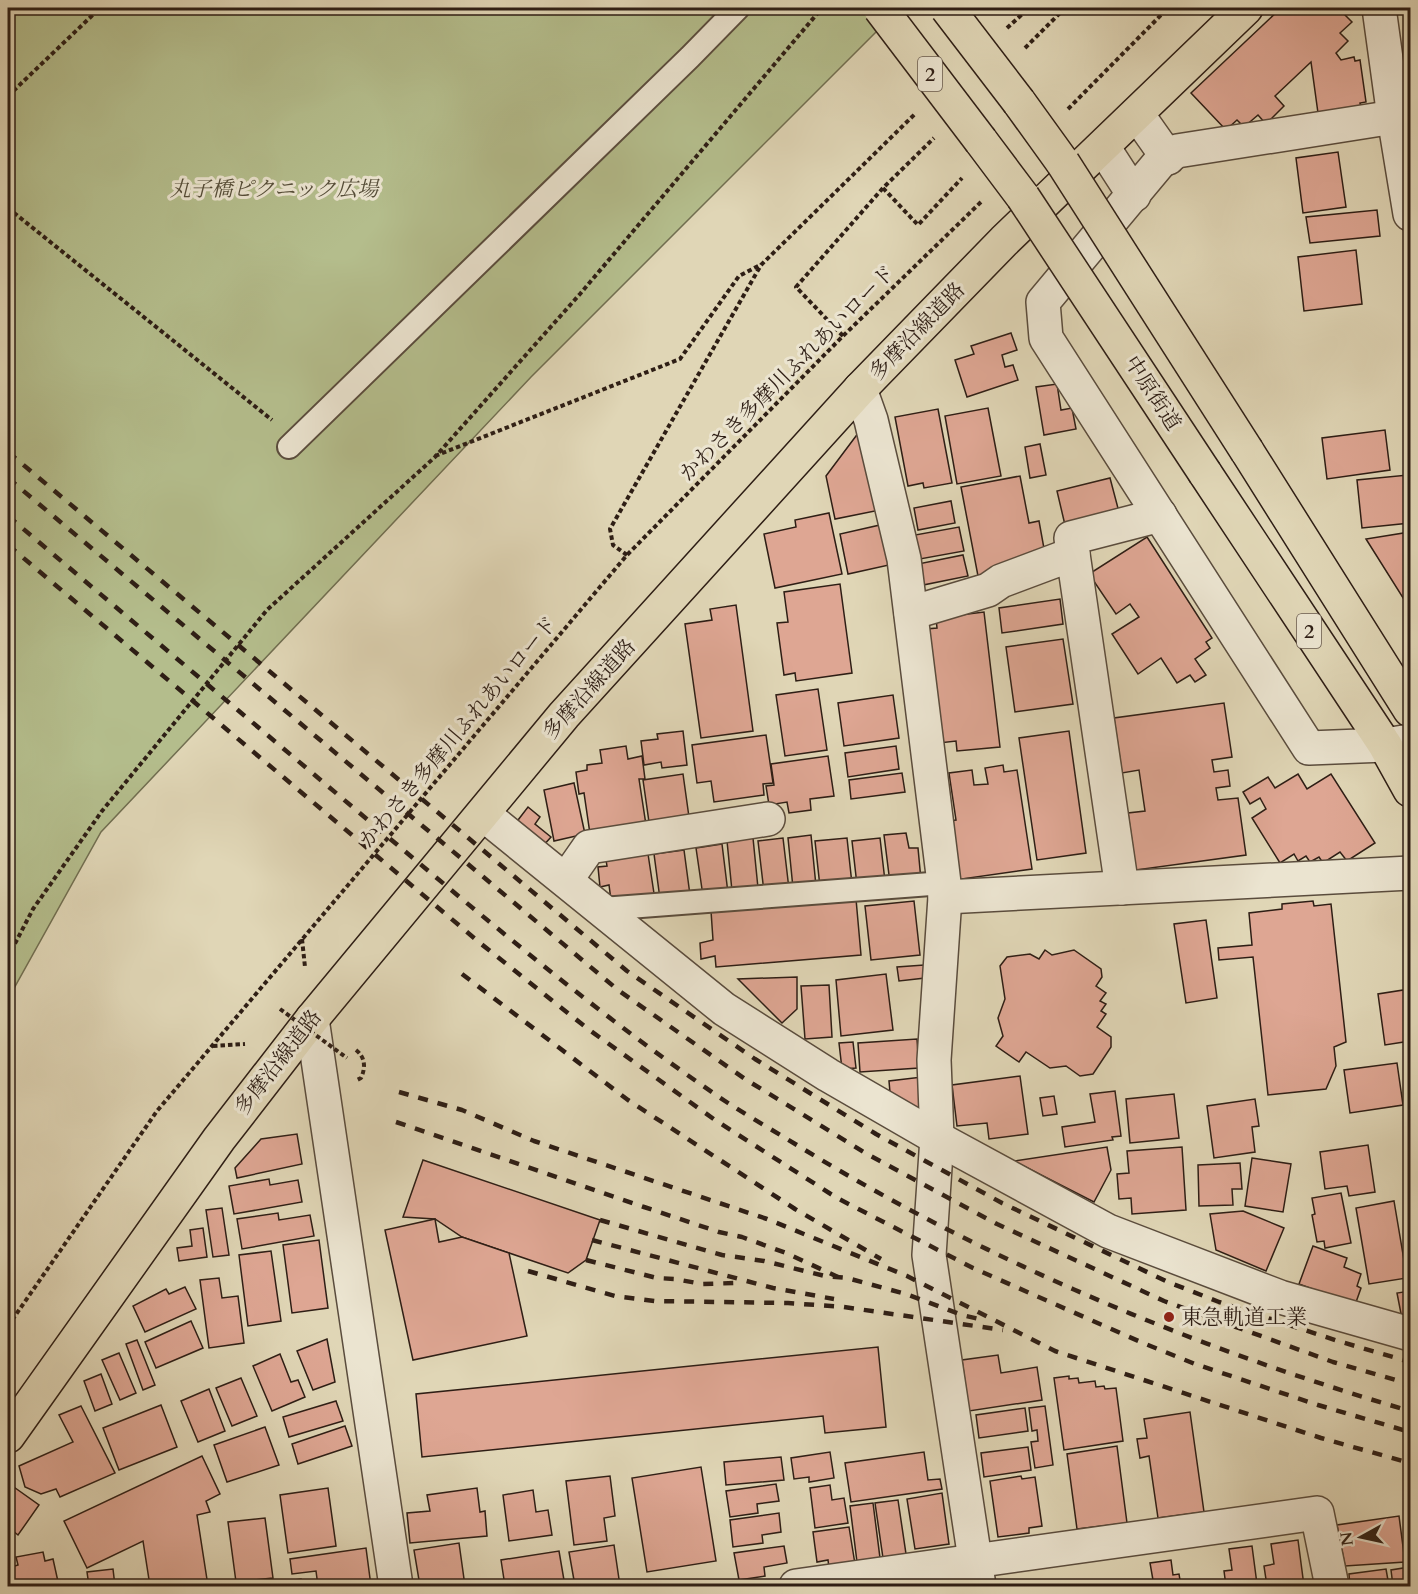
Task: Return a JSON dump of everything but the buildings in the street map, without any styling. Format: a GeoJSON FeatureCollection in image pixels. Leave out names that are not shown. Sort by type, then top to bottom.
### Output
{"type":"FeatureCollection","features":[{"type":"Feature","properties":{"kind":"main road","name":"中原街道"},"geometry":{"type":"LineString","coordinates":[[879,8],[1023,197],[1205,474],[1398,743],[1410,790]]}},
{"type":"Feature","properties":{"kind":"main road","name":"2"},"geometry":{"type":"LineString","coordinates":[[947,8],[1063,163],[1410,711]]}},
{"type":"Feature","properties":{"kind":"main road","name":"多摩沿線道路"},"geometry":{"type":"LineString","coordinates":[[8,1436],[219,1138],[312,1019],[564,715],[860,389],[1004,241],[1246,8]]}},
{"type":"Feature","properties":{"kind":"street"},"geometry":{"type":"LineString","coordinates":[[1379,8],[1400,124],[1410,214]]}},
{"type":"Feature","properties":{"kind":"street"},"geometry":{"type":"LineString","coordinates":[[1137,114],[1168,158]]}},
{"type":"Feature","properties":{"kind":"street"},"geometry":{"type":"LineString","coordinates":[[1398,743],[1310,747],[1046,338],[1043,302],[1160,162],[1177,151],[1400,124]]}},
{"type":"Feature","properties":{"kind":"street"},"geometry":{"type":"LineString","coordinates":[[1103,147],[1134,195]]}},
{"type":"Feature","properties":{"kind":"street"},"geometry":{"type":"LineString","coordinates":[[860,389],[871,420],[904,559],[945,890],[934,1060],[937,1138],[929,1256],[977,1574]]}},
{"type":"Feature","properties":{"kind":"street"},"geometry":{"type":"LineString","coordinates":[[1122,888],[1071,538],[1160,515]]}},
{"type":"Feature","properties":{"kind":"street"},"geometry":{"type":"LineString","coordinates":[[911,613],[988,590],[1001,581],[1073,554]]}},
{"type":"Feature","properties":{"kind":"street"},"geometry":{"type":"LineString","coordinates":[[483,814],[724,1009],[828,1075],[937,1138],[1108,1231],[1280,1297],[1410,1334]]}},
{"type":"Feature","properties":{"kind":"street"},"geometry":{"type":"LineString","coordinates":[[566,880],[589,847],[768,819]]}},
{"type":"Feature","properties":{"kind":"street"},"geometry":{"type":"LineString","coordinates":[[945,890],[1122,888],[1410,873]]}},
{"type":"Feature","properties":{"kind":"street"},"geometry":{"type":"LineString","coordinates":[[312,1019],[396,1587]]}},
{"type":"Feature","properties":{"kind":"street"},"geometry":{"type":"LineString","coordinates":[[796,1587],[977,1574],[1317,1513],[1332,1587]]}},
{"type":"Feature","properties":{"kind":"lane"},"geometry":{"type":"LineString","coordinates":[[289,447],[738,8]]}},
{"type":"Feature","properties":{"kind":"lane"},"geometry":{"type":"LineString","coordinates":[[602,909],[945,890]]}},
{"type":"Feature","properties":{"kind":"path"},"geometry":{"type":"LineString","coordinates":[[8,96],[100,8]]}},
{"type":"Feature","properties":{"kind":"path"},"geometry":{"type":"LineString","coordinates":[[8,957],[33,909],[102,811],[267,610],[435,457],[580,294],[822,8]]}},
{"type":"Feature","properties":{"kind":"path"},"geometry":{"type":"LineString","coordinates":[[1006,30],[1029,8]]}},
{"type":"Feature","properties":{"kind":"path"},"geometry":{"type":"LineString","coordinates":[[1024,48],[1065,8]]}},
{"type":"Feature","properties":{"kind":"path"},"geometry":{"type":"LineString","coordinates":[[1068,109],[1168,8]]}},
{"type":"Feature","properties":{"kind":"path"},"geometry":{"type":"LineString","coordinates":[[627,555],[613,545],[610,530],[761,265],[921,108]]}},
{"type":"Feature","properties":{"kind":"path"},"geometry":{"type":"LineString","coordinates":[[843,336],[796,287],[883,188],[941,130]]}},
{"type":"Feature","properties":{"kind":"path"},"geometry":{"type":"LineString","coordinates":[[883,188],[918,225],[963,178]]}},
{"type":"Feature","properties":{"kind":"path","name":"かわさき多摩川ふれあいロード"},"geometry":{"type":"LineString","coordinates":[[8,1326],[157,1111],[627,555],[843,336],[981,202]]}},
{"type":"Feature","properties":{"kind":"path"},"geometry":{"type":"LineString","coordinates":[[8,208],[277,425]]}},
{"type":"Feature","properties":{"kind":"path"},"geometry":{"type":"LineString","coordinates":[[435,457],[680,359],[739,276],[761,265]]}},
{"type":"Feature","properties":{"kind":"path"},"geometry":{"type":"LineString","coordinates":[[302,939],[306,974]]}},
{"type":"Feature","properties":{"kind":"path"},"geometry":{"type":"LineString","coordinates":[[280,1009],[347,1058]]}},
{"type":"Feature","properties":{"kind":"path"},"geometry":{"type":"LineString","coordinates":[[212,1046],[254,1044]]}},
{"type":"Feature","properties":{"kind":"green space","name":"丸子橋ピクニック広場"},"geometry":{"type":"Polygon","coordinates":[[[8,8],[900,8],[531,377],[101,832],[8,999],[8,8]]]}},
{"type":"Feature","properties":{"kind":"railway"},"geometry":{"type":"LineString","coordinates":[[8,452],[627,971],[755,1059],[876,1134],[1002,1203],[1168,1282],[1219,1302],[1410,1362]]}},
{"type":"Feature","properties":{"kind":"railway"},"geometry":{"type":"LineString","coordinates":[[8,478],[618,990],[745,1079],[867,1154],[997,1224],[1164,1301],[1333,1362],[1410,1384]]}},
{"type":"Feature","properties":{"kind":"railway"},"geometry":{"type":"LineString","coordinates":[[8,516],[509,937],[594,1006],[737,1109],[872,1189],[1020,1265],[1173,1331],[1330,1387],[1410,1411]]}},
{"type":"Feature","properties":{"kind":"railway"},"geometry":{"type":"LineString","coordinates":[[8,545],[480,943],[588,1029],[715,1120],[837,1198],[973,1268],[1143,1343],[1195,1364],[1318,1405],[1410,1432]]}},
{"type":"Feature","properties":{"kind":"railway"},"geometry":{"type":"LineString","coordinates":[[462,974],[628,1100],[795,1209],[881,1259]]}},
{"type":"Feature","properties":{"kind":"railway"},"geometry":{"type":"LineString","coordinates":[[399,1092],[462,1110],[534,1141],[767,1219],[907,1276],[1055,1351],[1321,1438],[1410,1463]]}},
{"type":"Feature","properties":{"kind":"railway"},"geometry":{"type":"LineString","coordinates":[[396,1122],[719,1232],[742,1237],[786,1253],[838,1277]]}},
{"type":"Feature","properties":{"kind":"railway"},"geometry":{"type":"LineString","coordinates":[[600,1220],[722,1255],[764,1261],[825,1276],[847,1278],[906,1294],[979,1319]]}},
{"type":"Feature","properties":{"kind":"railway"},"geometry":{"type":"LineString","coordinates":[[592,1240],[773,1288],[834,1299]]}},
{"type":"Feature","properties":{"kind":"railway"},"geometry":{"type":"LineString","coordinates":[[586,1260],[657,1278],[702,1284],[736,1283]]}},
{"type":"Feature","properties":{"kind":"railway"},"geometry":{"type":"LineString","coordinates":[[528,1271],[615,1296],[655,1301],[788,1303],[844,1307],[1003,1330]]}},
{"type":"Feature","properties":{"kind":"place","name":"東急軌道工業"},"geometry":{"type":"Point","coordinates":[1169,1317]}}]}
